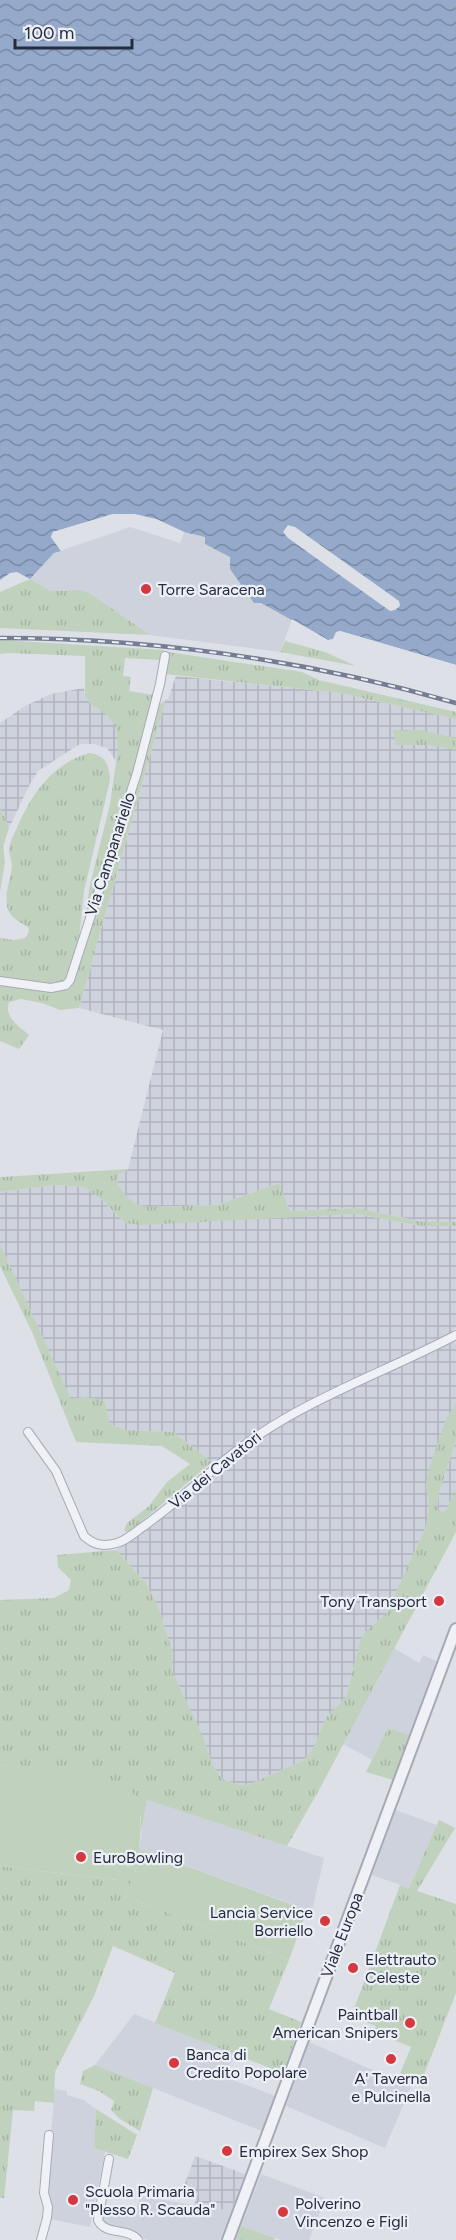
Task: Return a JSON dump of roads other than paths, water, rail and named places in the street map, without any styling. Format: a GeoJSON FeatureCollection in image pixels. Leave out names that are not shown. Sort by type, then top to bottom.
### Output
{"type":"FeatureCollection","features":[{"type":"Feature","properties":{"kind":"street","name":"Via Campanariello"},"geometry":{"type":"LineString","coordinates":[[0,981],[51,988],[66,985],[70,980],[139,765],[165,656]]}},
{"type":"Feature","properties":{"kind":"street","name":"Via dei Cavatori"},"geometry":{"type":"LineString","coordinates":[[28,1432],[56,1471],[84,1536],[92,1543],[102,1545],[117,1543],[127,1539],[155,1518],[248,1440],[351,1384],[456,1335]]}},
{"type":"Feature","properties":{"kind":"street","name":"Viale Europa"},"geometry":{"type":"LineString","coordinates":[[228,2240],[456,1629]]}},
{"type":"Feature","properties":{"kind":"street"},"geometry":{"type":"LineString","coordinates":[[41,2240],[48,2206],[44,2193],[49,2135]]}},
{"type":"Feature","properties":{"kind":"street"},"geometry":{"type":"LineString","coordinates":[[109,2158],[98,2220],[105,2228],[130,2234],[138,2240]]}},
{"type":"Feature","properties":{"kind":"water"},"geometry":{"type":"Polygon","coordinates":[[[0,0],[456,0],[456,665],[340,631],[333,639],[328,640],[261,603],[254,603],[230,569],[230,557],[205,544],[205,537],[184,532],[156,519],[113,514],[53,532],[51,537],[61,551],[54,553],[30,579],[17,572],[10,573],[0,580],[0,0]]]}},
{"type":"Feature","properties":{"kind":"railway"},"geometry":{"type":"LineString","coordinates":[[0,638],[115,642],[230,655],[344,675],[456,703]]}},
{"type":"Feature","properties":{"kind":"place","name":"Torre Saracena"},"geometry":{"type":"Point","coordinates":[146,589]}},
{"type":"Feature","properties":{"kind":"place","name":"Tony Transport"},"geometry":{"type":"Point","coordinates":[439,1601]}},
{"type":"Feature","properties":{"kind":"place","name":"EuroBowling"},"geometry":{"type":"Point","coordinates":[81,1857]}},
{"type":"Feature","properties":{"kind":"place","name":"Lancia Service Borriello"},"geometry":{"type":"Point","coordinates":[325,1921]}},
{"type":"Feature","properties":{"kind":"place","name":"Elettrauto Celeste"},"geometry":{"type":"Point","coordinates":[353,1968]}},
{"type":"Feature","properties":{"kind":"place","name":"Paintball American Snipers"},"geometry":{"type":"Point","coordinates":[410,2023]}},
{"type":"Feature","properties":{"kind":"place","name":"A' Taverna e Pulcinella"},"geometry":{"type":"Point","coordinates":[391,2059]}},
{"type":"Feature","properties":{"kind":"place","name":"Banca di Credito Popolare"},"geometry":{"type":"Point","coordinates":[174,2063]}},
{"type":"Feature","properties":{"kind":"place","name":"Empirex Sex Shop"},"geometry":{"type":"Point","coordinates":[227,2151]}},
{"type":"Feature","properties":{"kind":"place","name":"Scuola Primaria \"Plesso R. Scauda\""},"geometry":{"type":"Point","coordinates":[73,2200]}},
{"type":"Feature","properties":{"kind":"place","name":"Polverino Vincenzo e Figli"},"geometry":{"type":"Point","coordinates":[283,2212]}}]}
